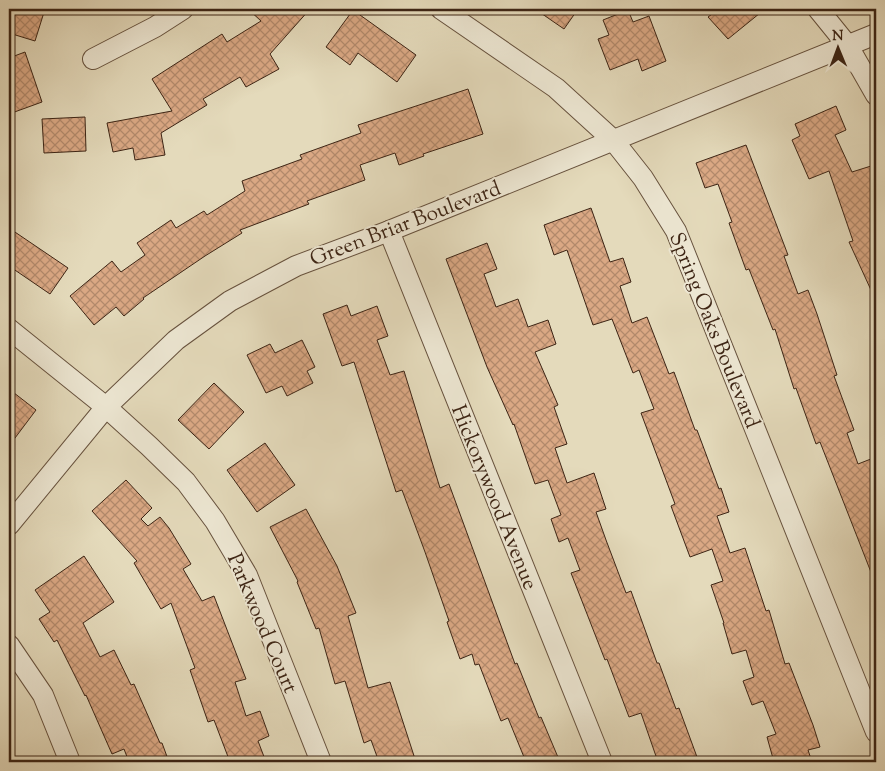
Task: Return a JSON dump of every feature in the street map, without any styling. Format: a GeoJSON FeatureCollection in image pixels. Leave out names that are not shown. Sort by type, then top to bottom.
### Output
{"type":"FeatureCollection","features":[{"type":"Feature","properties":{"kind":"street"},"geometry":{"type":"LineString","coordinates":[[92,59],[155,27],[183,9]]}},
{"type":"Feature","properties":{"kind":"street","name":"Spring Oaks Boulevard"},"geometry":{"type":"LineString","coordinates":[[441,9],[556,88],[613,140],[643,178],[676,231],[876,732]]}},
{"type":"Feature","properties":{"kind":"street"},"geometry":{"type":"LineString","coordinates":[[818,9],[848,46],[876,95]]}},
{"type":"Feature","properties":{"kind":"street","name":"Green Briar Boulevard"},"geometry":{"type":"LineString","coordinates":[[9,525],[106,407],[176,340],[230,301],[296,266],[389,231],[876,34]]}},
{"type":"Feature","properties":{"kind":"street","name":"Hickorywood Avenue"},"geometry":{"type":"LineString","coordinates":[[389,231],[602,762]]}},
{"type":"Feature","properties":{"kind":"street","name":"Parkwood Court"},"geometry":{"type":"LineString","coordinates":[[9,329],[106,407],[186,482],[220,529],[247,575],[321,762]]}},
{"type":"Feature","properties":{"kind":"street"},"geometry":{"type":"LineString","coordinates":[[9,645],[43,695],[70,762]]}},
{"type":"Feature","properties":{"kind":"building"},"geometry":{"type":"Polygon","coordinates":[[[9,9],[45,9],[35,41],[9,33],[9,9]]]}},
{"type":"Feature","properties":{"kind":"building"},"geometry":{"type":"Polygon","coordinates":[[[248,9],[310,9],[270,54],[279,69],[246,87],[240,77],[203,99],[207,105],[161,133],[165,155],[135,160],[133,148],[113,152],[107,123],[172,111],[152,79],[222,34],[227,42],[261,21],[248,9]]]}},
{"type":"Feature","properties":{"kind":"building"},"geometry":{"type":"Polygon","coordinates":[[[535,9],[578,9],[564,29],[535,9]]]}},
{"type":"Feature","properties":{"kind":"building"},"geometry":{"type":"Polygon","coordinates":[[[719,9],[765,9],[728,39],[708,17],[719,9]]]}},
{"type":"Feature","properties":{"kind":"building"},"geometry":{"type":"Polygon","coordinates":[[[353,10],[416,55],[397,82],[358,53],[350,65],[326,47],[353,10]]]}},
{"type":"Feature","properties":{"kind":"building"},"geometry":{"type":"Polygon","coordinates":[[[628,10],[633,22],[649,16],[666,61],[642,71],[638,59],[610,70],[598,39],[609,35],[603,20],[628,10]]]}},
{"type":"Feature","properties":{"kind":"building"},"geometry":{"type":"Polygon","coordinates":[[[25,52],[42,102],[9,114],[9,58],[25,52]]]}},
{"type":"Feature","properties":{"kind":"building"},"geometry":{"type":"Polygon","coordinates":[[[468,89],[483,134],[423,154],[424,156],[399,165],[395,153],[360,165],[365,180],[307,201],[309,204],[240,230],[242,233],[143,298],[124,316],[116,307],[94,325],[70,296],[112,261],[121,272],[145,255],[137,243],[171,220],[176,228],[204,211],[207,215],[245,191],[242,181],[302,159],[300,155],[361,133],[358,125],[468,89]]]}},
{"type":"Feature","properties":{"kind":"building"},"geometry":{"type":"Polygon","coordinates":[[[836,106],[846,130],[835,135],[852,172],[871,166],[876,182],[876,301],[849,242],[853,241],[829,171],[809,179],[792,140],[800,136],[795,124],[836,106]]]}},
{"type":"Feature","properties":{"kind":"building"},"geometry":{"type":"Polygon","coordinates":[[[85,117],[86,151],[44,153],[42,119],[85,117]]]}},
{"type":"Feature","properties":{"kind":"building"},"geometry":{"type":"Polygon","coordinates":[[[746,145],[788,255],[784,256],[798,294],[808,290],[817,314],[837,375],[834,376],[854,430],[847,433],[858,464],[876,457],[876,585],[820,442],[816,444],[796,388],[794,389],[775,329],[773,330],[749,269],[746,270],[729,223],[732,222],[718,184],[705,188],[696,163],[746,145]]]}},
{"type":"Feature","properties":{"kind":"building"},"geometry":{"type":"Polygon","coordinates":[[[591,208],[610,262],[623,258],[631,282],[620,286],[632,323],[647,317],[669,374],[674,372],[695,430],[697,430],[719,489],[721,488],[729,512],[717,516],[730,553],[745,548],[766,611],[769,610],[785,664],[789,663],[820,747],[808,750],[812,762],[774,762],[767,737],[776,734],[763,701],[752,705],[743,681],[754,677],[746,650],[732,654],[711,585],[723,581],[712,549],[690,557],[671,506],[675,504],[641,413],[654,409],[639,370],[633,373],[612,319],[593,325],[567,250],[554,255],[544,225],[591,208]]]}},
{"type":"Feature","properties":{"kind":"building"},"geometry":{"type":"Polygon","coordinates":[[[9,228],[68,268],[50,294],[9,266],[9,228]]]}},
{"type":"Feature","properties":{"kind":"building"},"geometry":{"type":"Polygon","coordinates":[[[487,243],[497,269],[484,274],[496,307],[518,299],[528,327],[548,320],[556,344],[535,352],[558,405],[554,407],[567,444],[555,448],[567,483],[594,473],[606,509],[596,512],[606,540],[626,593],[631,591],[657,663],[659,663],[676,709],[679,708],[697,757],[684,762],[658,762],[641,713],[629,717],[607,659],[605,660],[571,573],[580,570],[568,538],[559,542],[551,519],[561,515],[548,480],[535,484],[514,424],[487,367],[446,259],[487,243]]]}},
{"type":"Feature","properties":{"kind":"building"},"geometry":{"type":"Polygon","coordinates":[[[347,305],[351,316],[377,306],[388,336],[377,340],[390,375],[404,371],[440,488],[449,484],[515,664],[517,663],[539,718],[541,717],[560,762],[526,762],[508,718],[501,721],[479,664],[475,665],[472,654],[460,659],[447,622],[449,621],[402,490],[396,492],[354,362],[342,366],[323,314],[347,305]]]}},
{"type":"Feature","properties":{"kind":"building"},"geometry":{"type":"Polygon","coordinates":[[[302,340],[315,367],[307,371],[313,383],[287,396],[282,386],[266,393],[247,355],[270,344],[275,353],[302,340]]]}},
{"type":"Feature","properties":{"kind":"building"},"geometry":{"type":"Polygon","coordinates":[[[214,383],[244,412],[209,449],[178,420],[214,383]]]}},
{"type":"Feature","properties":{"kind":"building"},"geometry":{"type":"Polygon","coordinates":[[[9,389],[36,410],[9,446],[9,389]]]}},
{"type":"Feature","properties":{"kind":"building"},"geometry":{"type":"Polygon","coordinates":[[[265,443],[295,485],[257,512],[227,470],[265,443]]]}},
{"type":"Feature","properties":{"kind":"building"},"geometry":{"type":"Polygon","coordinates":[[[126,480],[152,508],[141,519],[148,526],[160,517],[169,528],[191,564],[183,569],[202,601],[214,596],[246,679],[235,682],[246,716],[260,711],[269,736],[258,741],[266,762],[230,762],[214,720],[208,722],[190,670],[195,668],[171,603],[161,609],[134,563],[137,561],[92,511],[126,480]]]}},
{"type":"Feature","properties":{"kind":"building"},"geometry":{"type":"Polygon","coordinates":[[[306,509],[337,566],[356,613],[348,616],[368,688],[390,682],[416,762],[379,762],[371,740],[364,743],[345,681],[335,684],[319,628],[316,629],[298,581],[270,527],[306,509]]]}},
{"type":"Feature","properties":{"kind":"building"},"geometry":{"type":"Polygon","coordinates":[[[84,556],[114,602],[83,623],[100,657],[114,650],[131,685],[134,684],[169,762],[129,762],[124,749],[112,754],[86,695],[57,640],[54,642],[39,619],[50,612],[35,590],[84,556]]]}}]}
